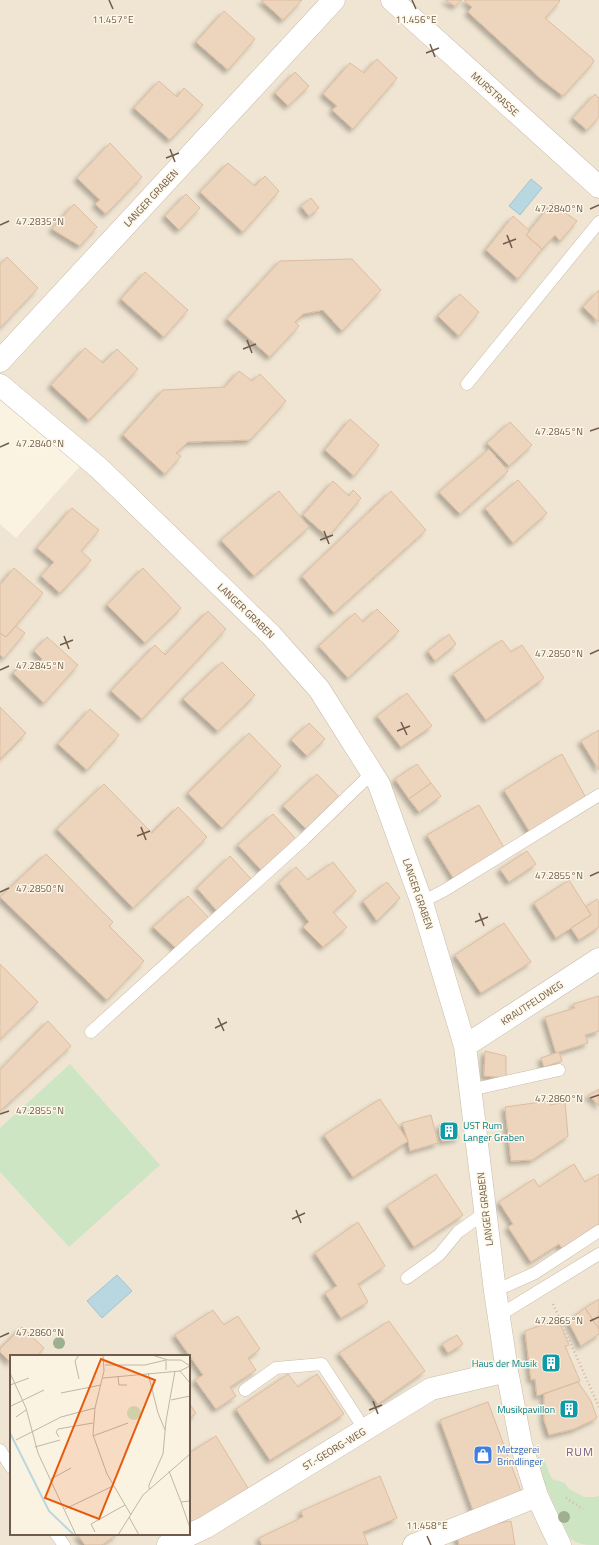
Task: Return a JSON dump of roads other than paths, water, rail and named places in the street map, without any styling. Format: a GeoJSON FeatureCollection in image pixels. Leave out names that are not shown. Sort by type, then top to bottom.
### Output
{"type":"FeatureCollection","features":[{"type":"Feature","properties":{"kind":"street","name":"LANGER GRABEN"},"geometry":{"type":"LineString","coordinates":[[0,361],[334,0]]}},
{"type":"Feature","properties":{"kind":"street","name":"MURSTRASSE"},"geometry":{"type":"LineString","coordinates":[[392,0],[599,186]]}},
{"type":"Feature","properties":{"kind":"street","name":"LANGER GRABEN"},"geometry":{"type":"LineString","coordinates":[[0,385],[100,469],[271,635],[319,689],[379,784],[422,902],[465,1046],[498,1316],[507,1371],[521,1444],[537,1496],[560,1545]]}},
{"type":"Feature","properties":{"kind":"street","name":"KRAUTFELDWEG"},"geometry":{"type":"LineString","coordinates":[[465,1046],[599,959]]}},
{"type":"Feature","properties":{"kind":"street","name":"ST.-GEORG-WEG"},"geometry":{"type":"LineString","coordinates":[[190,1535],[206,1527],[365,1430],[430,1388],[507,1371]]}},
{"type":"Feature","properties":{"kind":"street"},"geometry":{"type":"LineString","coordinates":[[414,1545],[537,1496]]}},
{"type":"Feature","properties":{"kind":"street","name":"ST.-GEORG-WEG"},"geometry":{"type":"LineString","coordinates":[[168,1545],[189,1535]]}},
{"type":"Feature","properties":{"kind":"lane"},"geometry":{"type":"LineString","coordinates":[[467,384],[599,222]]}},
{"type":"Feature","properties":{"kind":"lane"},"geometry":{"type":"LineString","coordinates":[[91,1032],[304,839],[372,773]]}},
{"type":"Feature","properties":{"kind":"lane"},"geometry":{"type":"LineString","coordinates":[[422,902],[445,890],[599,795]]}},
{"type":"Feature","properties":{"kind":"lane"},"geometry":{"type":"LineString","coordinates":[[470,1090],[559,1070]]}},
{"type":"Feature","properties":{"kind":"lane"},"geometry":{"type":"LineString","coordinates":[[407,1278],[439,1255],[458,1232],[486,1212]]}},
{"type":"Feature","properties":{"kind":"lane"},"geometry":{"type":"LineString","coordinates":[[495,1291],[535,1274],[599,1231]]}},
{"type":"Feature","properties":{"kind":"lane"},"geometry":{"type":"LineString","coordinates":[[498,1316],[599,1254]]}},
{"type":"Feature","properties":{"kind":"lane"},"geometry":{"type":"LineString","coordinates":[[245,1390],[276,1368],[322,1364],[365,1430]]}},
{"type":"Feature","properties":{"kind":"lane"},"geometry":{"type":"LineString","coordinates":[[0,1450],[10,1465]]}},
{"type":"Feature","properties":{"kind":"lane"},"geometry":{"type":"LineString","coordinates":[[57,1535],[64,1545]]}},
{"type":"Feature","properties":{"kind":"water"},"geometry":{"type":"Polygon","coordinates":[[[531,179],[542,188],[520,215],[509,206],[531,179]]]}},
{"type":"Feature","properties":{"kind":"water"},"geometry":{"type":"Polygon","coordinates":[[[117,1275],[132,1291],[102,1318],[87,1301],[117,1275]]]}},
{"type":"Feature","properties":{"kind":"place","name":"UST Rum Langer Graben"},"geometry":{"type":"Point","coordinates":[449,1131]}},
{"type":"Feature","properties":{"kind":"place","name":"Haus der Musik"},"geometry":{"type":"Point","coordinates":[551,1363]}},
{"type":"Feature","properties":{"kind":"place","name":"Musikpavillon"},"geometry":{"type":"Point","coordinates":[569,1409]}},
{"type":"Feature","properties":{"kind":"place","name":"Metzgerei Brindlinger"},"geometry":{"type":"Point","coordinates":[483,1455]}},
{"type":"Feature","properties":{"kind":"district","name":"RUM"},"geometry":{"type":"Point","coordinates":[580,1451]}}]}
